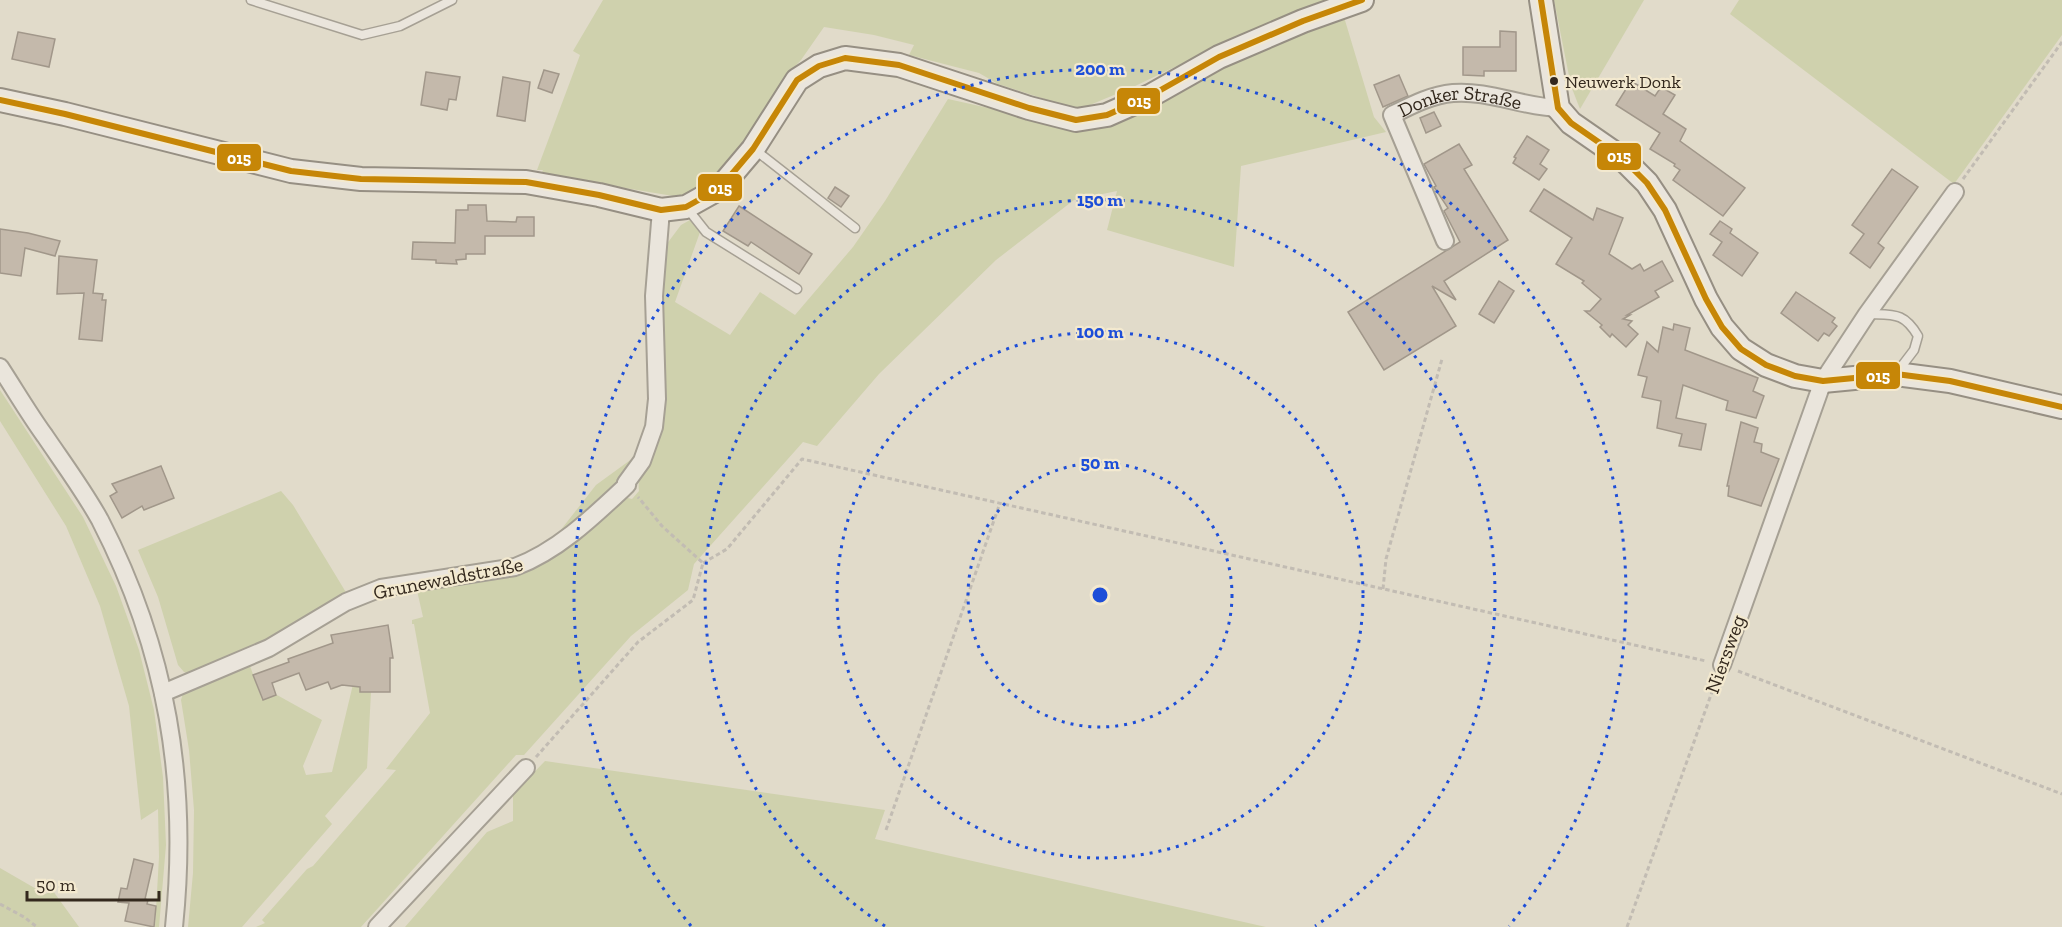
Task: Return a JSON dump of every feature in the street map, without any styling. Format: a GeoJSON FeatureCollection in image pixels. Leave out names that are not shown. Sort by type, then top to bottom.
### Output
{"type":"FeatureCollection","features":[{"type":"Feature","properties":{"kind":"street"},"geometry":{"type":"LineString","coordinates":[[0,100],[65,114],[291,171],[361,179],[526,182],[599,195],[661,210],[686,207],[720,188],[753,149],[797,80],[819,66],[845,58],[899,66],[1029,108],[1076,120],[1107,115],[1150,96],[1219,57],[1303,21],[1362,0]]}},
{"type":"Feature","properties":{"kind":"street"},"geometry":{"type":"LineString","coordinates":[[1541,0],[1558,108],[1571,123],[1623,159],[1647,183],[1665,210],[1706,299],[1722,327],[1741,349],[1766,365],[1795,376],[1823,381],[1896,374],[1950,381],[2062,407]]}},
{"type":"Feature","properties":{"kind":"street","name":"Donker Straße"},"geometry":{"type":"LineString","coordinates":[[1445,241],[1392,115],[1426,99],[1454,93],[1483,95],[1540,107],[1558,108]]}},
{"type":"Feature","properties":{"kind":"street"},"geometry":{"type":"LineString","coordinates":[[1823,381],[1867,314],[1954,192]]}},
{"type":"Feature","properties":{"kind":"street","name":"Grunewaldstraße"},"geometry":{"type":"LineString","coordinates":[[163,693],[269,648],[346,602],[381,588],[515,567],[534,560],[559,544],[627,485],[626,483],[642,460],[654,427],[656,408],[654,296],[661,210]]}},
{"type":"Feature","properties":{"kind":"street"},"geometry":{"type":"LineString","coordinates":[[0,368],[99,519],[134,596],[163,693],[172,735],[178,803],[174,927]]}},
{"type":"Feature","properties":{"kind":"street","name":"Niersweg"},"geometry":{"type":"LineString","coordinates":[[1722,665],[1823,381]]}},
{"type":"Feature","properties":{"kind":"street"},"geometry":{"type":"LineString","coordinates":[[377,927],[526,768]]}},
{"type":"Feature","properties":{"kind":"lane"},"geometry":{"type":"LineString","coordinates":[[255,1],[362,35],[400,26],[452,0]]}},
{"type":"Feature","properties":{"kind":"lane"},"geometry":{"type":"LineString","coordinates":[[753,149],[855,228]]}},
{"type":"Feature","properties":{"kind":"lane"},"geometry":{"type":"LineString","coordinates":[[686,207],[706,232],[797,289]]}},
{"type":"Feature","properties":{"kind":"lane"},"geometry":{"type":"LineString","coordinates":[[1867,314],[1897,315],[1910,322],[1918,336],[1914,350],[1896,374]]}},
{"type":"Feature","properties":{"kind":"path"},"geometry":{"type":"LineString","coordinates":[[1954,192],[2062,42]]}},
{"type":"Feature","properties":{"kind":"path"},"geometry":{"type":"LineString","coordinates":[[1383,589],[1386,559],[1442,359]]}},
{"type":"Feature","properties":{"kind":"path"},"geometry":{"type":"LineString","coordinates":[[526,768],[638,642],[693,600],[703,563],[727,549],[802,459],[1722,665],[2062,794]]}},
{"type":"Feature","properties":{"kind":"path"},"geometry":{"type":"LineString","coordinates":[[627,485],[663,526],[703,563]]}},
{"type":"Feature","properties":{"kind":"path"},"geometry":{"type":"LineString","coordinates":[[886,830],[1000,503]]}},
{"type":"Feature","properties":{"kind":"path","name":"Niersweg"},"geometry":{"type":"LineString","coordinates":[[1627,927],[1722,665]]}},
{"type":"Feature","properties":{"kind":"path"},"geometry":{"type":"LineString","coordinates":[[0,904],[37,927]]}},
{"type":"Feature","properties":{"kind":"green space"},"geometry":{"type":"Polygon","coordinates":[[[603,0],[1340,0],[1225,43],[1133,87],[1078,110],[998,84],[979,73],[909,55],[914,45],[874,35],[824,27],[801,60],[787,75],[724,174],[685,198],[541,174],[543,170],[537,170],[580,55],[573,51],[603,0]]]}},
{"type":"Feature","properties":{"kind":"green space"},"geometry":{"type":"Polygon","coordinates":[[[1554,0],[1644,0],[1580,109],[1571,86],[1554,0]]]}},
{"type":"Feature","properties":{"kind":"green space"},"geometry":{"type":"Polygon","coordinates":[[[1739,0],[2062,0],[2062,35],[1954,184],[1730,14],[1739,0]]]}},
{"type":"Feature","properties":{"kind":"green space"},"geometry":{"type":"Polygon","coordinates":[[[1344,17],[1374,117],[1386,132],[1241,166],[1234,267],[1107,230],[1117,191],[1074,200],[996,260],[879,374],[817,446],[803,442],[694,564],[688,590],[631,636],[524,755],[516,755],[361,927],[256,927],[265,923],[262,920],[307,869],[313,866],[396,770],[386,769],[430,713],[414,624],[412,624],[412,620],[423,617],[416,586],[511,573],[624,497],[632,499],[639,491],[640,474],[651,449],[659,295],[666,245],[681,225],[690,220],[704,221],[675,302],[730,335],[760,292],[795,315],[853,247],[885,201],[948,99],[1079,128],[1145,107],[1302,30],[1344,17]]]}},
{"type":"Feature","properties":{"kind":"green space"},"geometry":{"type":"Polygon","coordinates":[[[0,390],[83,517],[116,586],[139,650],[154,710],[163,777],[166,845],[159,927],[155,927],[159,857],[158,809],[141,820],[129,706],[100,606],[66,526],[0,421],[0,390]]]}},
{"type":"Feature","properties":{"kind":"green space"},"geometry":{"type":"Polygon","coordinates":[[[640,453],[623,481],[549,545],[596,485],[640,453]]]}},
{"type":"Feature","properties":{"kind":"green space"},"geometry":{"type":"Polygon","coordinates":[[[281,491],[293,505],[347,594],[357,588],[423,574],[422,577],[191,675],[184,672],[178,665],[158,597],[138,550],[281,491]]]}},
{"type":"Feature","properties":{"kind":"green space"},"geometry":{"type":"Polygon","coordinates":[[[249,663],[262,700],[277,695],[322,720],[303,766],[306,775],[332,772],[355,676],[359,672],[360,692],[371,692],[367,768],[325,816],[332,824],[242,927],[188,927],[193,873],[194,810],[189,750],[181,700],[184,690],[249,663]]]}},
{"type":"Feature","properties":{"kind":"green space"},"geometry":{"type":"Polygon","coordinates":[[[545,761],[885,810],[875,839],[1266,927],[405,927],[487,832],[513,821],[513,794],[545,761]]]}},
{"type":"Feature","properties":{"kind":"green space"},"geometry":{"type":"Polygon","coordinates":[[[0,868],[45,894],[53,891],[79,927],[0,927],[0,868]]]}},
{"type":"Feature","properties":{"kind":"building"},"geometry":{"type":"Polygon","coordinates":[[[1500,31],[1516,32],[1516,71],[1484,71],[1484,76],[1463,75],[1463,47],[1500,47],[1500,31]]]}},
{"type":"Feature","properties":{"kind":"building"},"geometry":{"type":"Polygon","coordinates":[[[18,32],[55,39],[49,67],[12,59],[18,32]]]}},
{"type":"Feature","properties":{"kind":"building"},"geometry":{"type":"Polygon","coordinates":[[[544,70],[559,74],[552,93],[538,88],[544,70]]]}},
{"type":"Feature","properties":{"kind":"building"},"geometry":{"type":"Polygon","coordinates":[[[426,72],[460,77],[456,100],[449,99],[447,110],[421,105],[426,72]]]}},
{"type":"Feature","properties":{"kind":"building"},"geometry":{"type":"Polygon","coordinates":[[[1399,75],[1408,96],[1383,107],[1374,85],[1399,75]]]}},
{"type":"Feature","properties":{"kind":"building"},"geometry":{"type":"Polygon","coordinates":[[[503,77],[530,82],[525,121],[497,116],[503,77]]]}},
{"type":"Feature","properties":{"kind":"building"},"geometry":{"type":"Polygon","coordinates":[[[1631,81],[1655,96],[1661,87],[1675,95],[1663,114],[1686,129],[1680,141],[1745,188],[1723,216],[1673,180],[1680,170],[1674,166],[1675,164],[1650,149],[1660,133],[1616,105],[1631,81]]]}},
{"type":"Feature","properties":{"kind":"building"},"geometry":{"type":"Polygon","coordinates":[[[1434,112],[1441,126],[1426,133],[1420,118],[1434,112]]]}},
{"type":"Feature","properties":{"kind":"building"},"geometry":{"type":"Polygon","coordinates":[[[1527,136],[1549,150],[1540,164],[1547,169],[1539,180],[1513,163],[1516,158],[1514,157],[1527,136]]]}},
{"type":"Feature","properties":{"kind":"building"},"geometry":{"type":"Polygon","coordinates":[[[1459,144],[1472,165],[1464,169],[1508,240],[1444,281],[1456,300],[1432,286],[1456,326],[1384,370],[1348,312],[1460,242],[1444,211],[1448,208],[1434,187],[1436,186],[1424,164],[1459,144]]]}},
{"type":"Feature","properties":{"kind":"building"},"geometry":{"type":"Polygon","coordinates":[[[1892,169],[1918,187],[1878,243],[1884,248],[1870,268],[1850,253],[1864,234],[1852,225],[1892,169]]]}},
{"type":"Feature","properties":{"kind":"building"},"geometry":{"type":"Polygon","coordinates":[[[835,187],[849,196],[841,207],[828,198],[835,187]]]}},
{"type":"Feature","properties":{"kind":"building"},"geometry":{"type":"Polygon","coordinates":[[[1544,189],[1593,220],[1597,208],[1623,218],[1609,254],[1632,269],[1640,264],[1644,271],[1662,261],[1673,281],[1655,291],[1659,297],[1623,319],[1632,321],[1628,325],[1638,334],[1626,347],[1612,334],[1610,337],[1600,327],[1602,325],[1585,311],[1590,311],[1601,299],[1582,283],[1584,281],[1556,264],[1572,238],[1530,211],[1544,189]]]}},
{"type":"Feature","properties":{"kind":"building"},"geometry":{"type":"Polygon","coordinates":[[[468,205],[486,205],[487,221],[516,222],[517,217],[534,217],[534,236],[485,236],[485,254],[466,254],[466,259],[456,260],[457,264],[412,259],[413,242],[455,243],[456,210],[468,210],[468,205]]]}},
{"type":"Feature","properties":{"kind":"building"},"geometry":{"type":"Polygon","coordinates":[[[739,206],[812,254],[799,274],[751,242],[748,246],[723,231],[739,206]]]}},
{"type":"Feature","properties":{"kind":"building"},"geometry":{"type":"Polygon","coordinates":[[[1720,221],[1732,229],[1730,233],[1758,253],[1742,276],[1713,255],[1722,242],[1710,234],[1720,221]]]}},
{"type":"Feature","properties":{"kind":"building"},"geometry":{"type":"Polygon","coordinates":[[[0,229],[60,241],[55,256],[25,248],[21,276],[0,273],[0,229]]]}},
{"type":"Feature","properties":{"kind":"building"},"geometry":{"type":"Polygon","coordinates":[[[59,256],[97,260],[93,293],[103,294],[102,300],[106,300],[102,341],[79,339],[84,293],[57,294],[59,256]]]}},
{"type":"Feature","properties":{"kind":"building"},"geometry":{"type":"Polygon","coordinates":[[[1499,281],[1514,291],[1494,323],[1479,314],[1499,281]]]}},
{"type":"Feature","properties":{"kind":"building"},"geometry":{"type":"Polygon","coordinates":[[[1796,292],[1835,318],[1832,322],[1837,326],[1829,336],[1824,333],[1818,341],[1781,313],[1796,292]]]}},
{"type":"Feature","properties":{"kind":"building"},"geometry":{"type":"Polygon","coordinates":[[[1674,324],[1690,328],[1685,350],[1758,378],[1753,391],[1764,396],[1756,418],[1726,410],[1728,401],[1683,385],[1676,418],[1706,424],[1701,450],[1679,446],[1682,434],[1657,428],[1661,401],[1642,397],[1647,377],[1638,375],[1647,342],[1658,352],[1663,327],[1673,330],[1674,324]]]}},
{"type":"Feature","properties":{"kind":"building"},"geometry":{"type":"Polygon","coordinates":[[[1741,422],[1758,428],[1754,442],[1762,444],[1761,452],[1779,459],[1761,506],[1728,496],[1729,486],[1727,486],[1741,422]]]}},
{"type":"Feature","properties":{"kind":"building"},"geometry":{"type":"Polygon","coordinates":[[[161,466],[174,498],[144,510],[142,506],[122,518],[110,496],[117,492],[112,484],[161,466]]]}},
{"type":"Feature","properties":{"kind":"building"},"geometry":{"type":"Polygon","coordinates":[[[388,625],[393,658],[390,658],[390,692],[360,692],[360,687],[342,685],[331,689],[328,682],[306,690],[299,673],[272,683],[276,695],[263,700],[253,675],[289,662],[288,659],[333,643],[331,635],[388,625]]]}},
{"type":"Feature","properties":{"kind":"building"},"geometry":{"type":"Polygon","coordinates":[[[134,859],[153,864],[145,899],[148,900],[147,904],[156,906],[154,927],[125,921],[129,903],[118,902],[121,888],[127,889],[134,859]]]}},
{"type":"Feature","properties":{"kind":"transit line","name":"015"},"geometry":{"type":"LineString","coordinates":[[0,100],[65,114],[291,171],[361,179],[526,182],[599,195],[661,210],[686,207],[720,188],[753,149],[797,80],[819,66],[845,58],[899,65],[1029,108],[1076,120],[1107,115],[1150,96],[1219,57],[1303,21],[1362,0]]}},
{"type":"Feature","properties":{"kind":"transit line","name":"015"},"geometry":{"type":"LineString","coordinates":[[1541,0],[1558,108],[1571,123],[1623,159],[1647,183],[1665,210],[1706,299],[1722,327],[1741,349],[1766,365],[1795,376],[1823,381],[1896,374],[1950,381],[2062,407]]}},
{"type":"Feature","properties":{"kind":"place","name":"Neuwerk Donk"},"geometry":{"type":"Point","coordinates":[1554,81]}}]}
